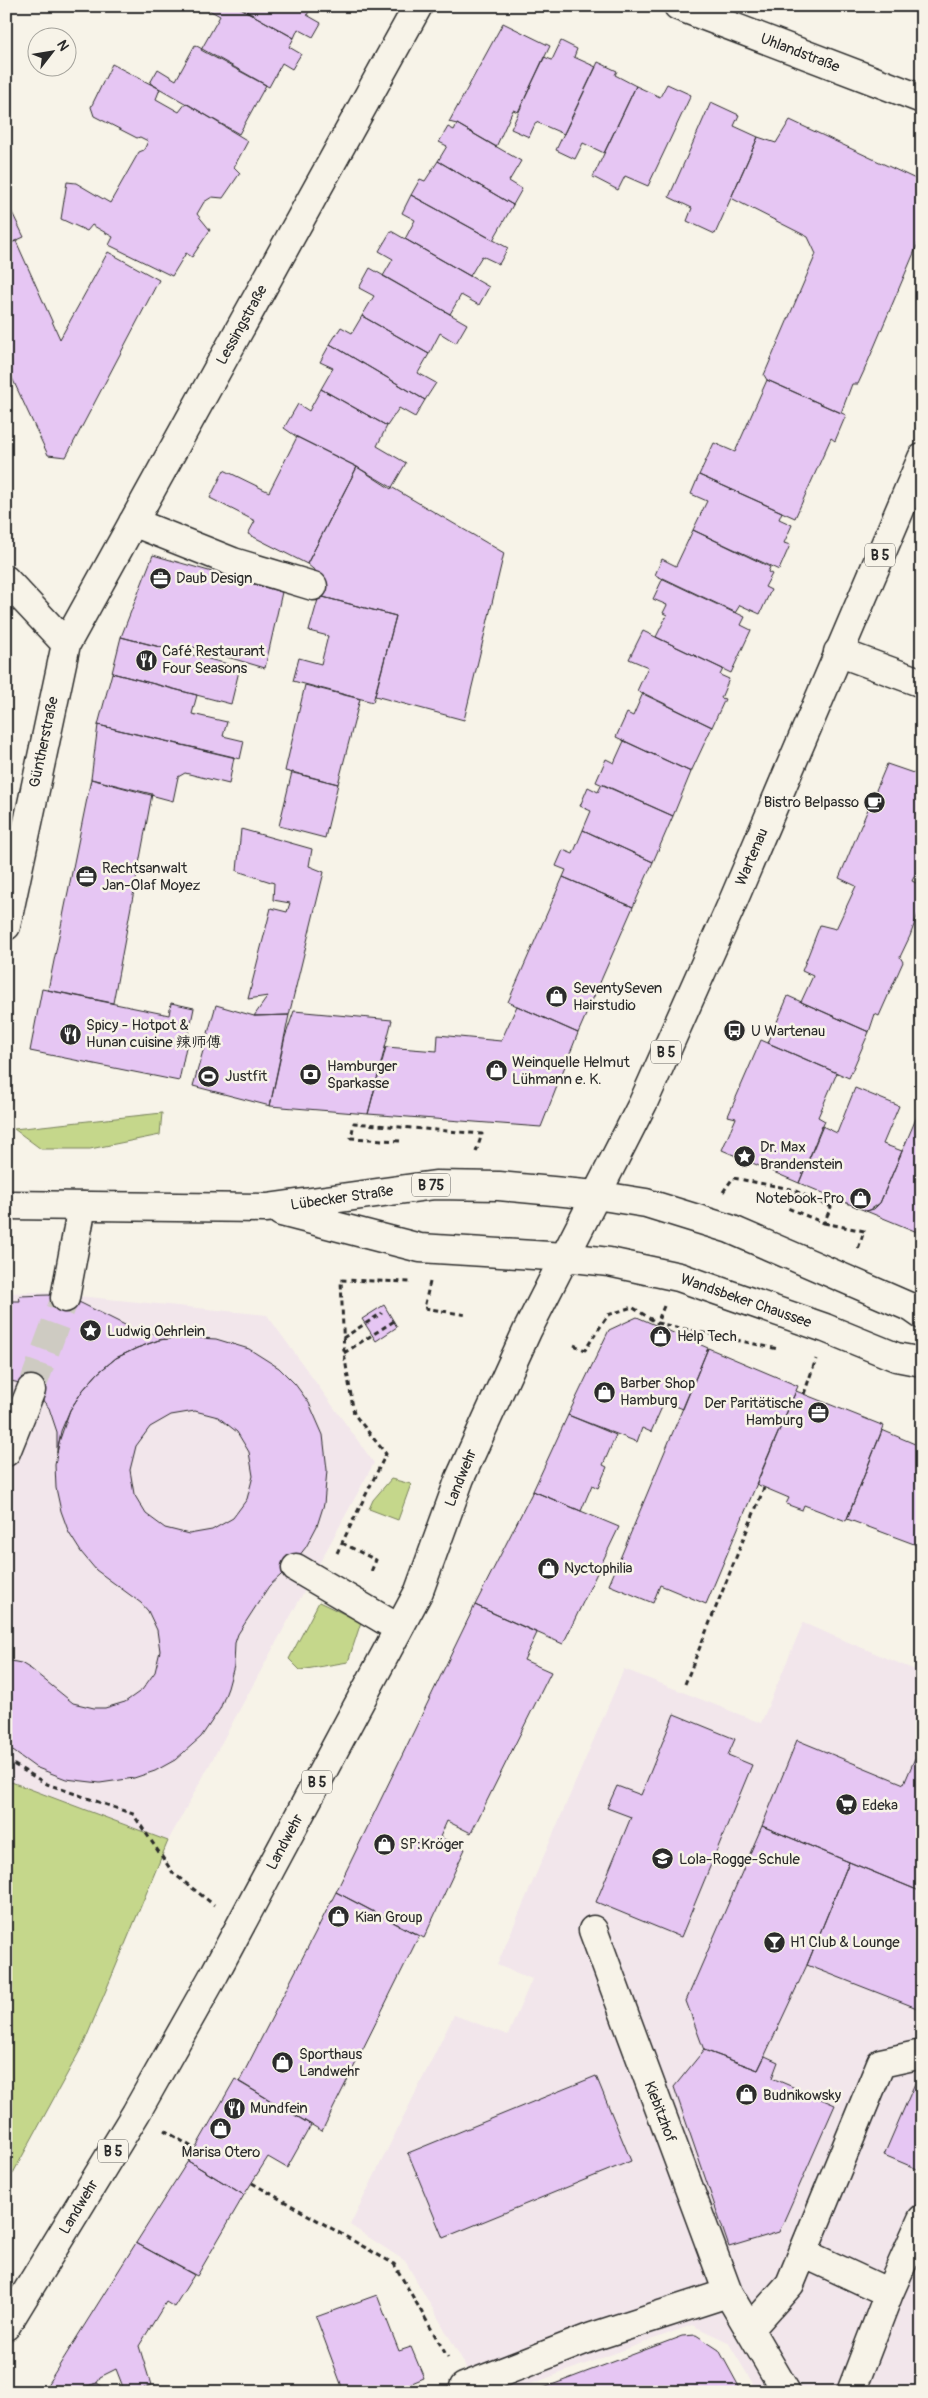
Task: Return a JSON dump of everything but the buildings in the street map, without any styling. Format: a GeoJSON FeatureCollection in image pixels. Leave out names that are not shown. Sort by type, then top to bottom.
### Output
{"type":"FeatureCollection","features":[{"type":"Feature","properties":{"kind":"main road","name":"Lessingstraße"},"geometry":{"type":"LineString","coordinates":[[66,644],[418,6]]}},
{"type":"Feature","properties":{"kind":"main road","name":"Uhlandstraße"},"geometry":{"type":"LineString","coordinates":[[678,6],[922,99]]}},
{"type":"Feature","properties":{"kind":"main road","name":"Wartenau"},"geometry":{"type":"LineString","coordinates":[[596,1195],[643,1103],[731,906],[922,458]]}},
{"type":"Feature","properties":{"kind":"main road"},"geometry":{"type":"LineString","coordinates":[[133,522],[233,562],[313,586]]}},
{"type":"Feature","properties":{"kind":"main road"},"geometry":{"type":"LineString","coordinates":[[6,580],[66,644]]}},
{"type":"Feature","properties":{"kind":"main road","name":"Güntherstraße"},"geometry":{"type":"LineString","coordinates":[[6,926],[66,644]]}},
{"type":"Feature","properties":{"kind":"main road"},"geometry":{"type":"LineString","coordinates":[[838,652],[922,683]]}},
{"type":"Feature","properties":{"kind":"main road","name":"Lübecker Straße"},"geometry":{"type":"LineString","coordinates":[[6,1205],[267,1208],[435,1184],[499,1186],[596,1195]]}},
{"type":"Feature","properties":{"kind":"main road"},"geometry":{"type":"LineString","coordinates":[[596,1195],[646,1203],[730,1229],[912,1308],[922,1315]]}},
{"type":"Feature","properties":{"kind":"main road","name":"B 5"},"geometry":{"type":"LineString","coordinates":[[565,1256],[596,1195]]}},
{"type":"Feature","properties":{"kind":"main road"},"geometry":{"type":"LineString","coordinates":[[65,1298],[82,1206]]}},
{"type":"Feature","properties":{"kind":"main road","name":"Lübecker Straße"},"geometry":{"type":"LineString","coordinates":[[267,1208],[420,1248],[565,1256]]}},
{"type":"Feature","properties":{"kind":"main road","name":"Wandsbeker Chaussee"},"geometry":{"type":"LineString","coordinates":[[565,1256],[609,1262],[679,1277],[825,1328],[896,1357],[922,1362]]}},
{"type":"Feature","properties":{"kind":"main road","name":"Landwehr"},"geometry":{"type":"LineString","coordinates":[[6,2326],[136,2113],[243,1922],[418,1591],[460,1478],[527,1331],[565,1256]]}},
{"type":"Feature","properties":{"kind":"main road"},"geometry":{"type":"LineString","coordinates":[[6,1452],[32,1390]]}},
{"type":"Feature","properties":{"kind":"main road"},"geometry":{"type":"LineString","coordinates":[[296,1568],[398,1628]]}},
{"type":"Feature","properties":{"kind":"main road","name":"Kiebitzhof"},"geometry":{"type":"LineString","coordinates":[[593,1930],[728,2293],[786,2392]]}},
{"type":"Feature","properties":{"kind":"main road"},"geometry":{"type":"LineString","coordinates":[[750,2330],[790,2284],[881,2064],[922,2054]]}},
{"type":"Feature","properties":{"kind":"main road"},"geometry":{"type":"LineString","coordinates":[[851,2392],[889,2293],[922,2219]]}},
{"type":"Feature","properties":{"kind":"main road"},"geometry":{"type":"LineString","coordinates":[[803,2253],[889,2293]]}},
{"type":"Feature","properties":{"kind":"main road"},"geometry":{"type":"LineString","coordinates":[[464,2387],[592,2337],[728,2293]]}},
{"type":"Feature","properties":{"kind":"path"},"geometry":{"type":"LineString","coordinates":[[400,1142],[352,1138],[354,1122],[482,1134],[473,1161]]}},
{"type":"Feature","properties":{"kind":"path"},"geometry":{"type":"LineString","coordinates":[[721,1196],[732,1178],[791,1189],[831,1207],[824,1223],[785,1207]]}},
{"type":"Feature","properties":{"kind":"path"},"geometry":{"type":"LineString","coordinates":[[434,1273],[424,1308],[467,1315]]}},
{"type":"Feature","properties":{"kind":"path"},"geometry":{"type":"LineString","coordinates":[[322,1583],[386,1454],[354,1414],[344,1353],[341,1280],[411,1282]]}},
{"type":"Feature","properties":{"kind":"path"},"geometry":{"type":"LineString","coordinates":[[420,1282],[430,1282]]}},
{"type":"Feature","properties":{"kind":"path"},"geometry":{"type":"LineString","coordinates":[[574,1344],[585,1350],[608,1316],[632,1307],[657,1323],[779,1350]]}},
{"type":"Feature","properties":{"kind":"path"},"geometry":{"type":"LineString","coordinates":[[657,1323],[662,1310]]}},
{"type":"Feature","properties":{"kind":"path"},"geometry":{"type":"LineString","coordinates":[[343,1338],[382,1313]]}},
{"type":"Feature","properties":{"kind":"path"},"geometry":{"type":"LineString","coordinates":[[344,1353],[394,1321]]}},
{"type":"Feature","properties":{"kind":"path"},"geometry":{"type":"LineString","coordinates":[[804,1394],[816,1358],[807,1356]]}},
{"type":"Feature","properties":{"kind":"path"},"geometry":{"type":"LineString","coordinates":[[685,1684],[764,1488]]}},
{"type":"Feature","properties":{"kind":"path"},"geometry":{"type":"LineString","coordinates":[[342,1543],[376,1560],[368,1577]]}},
{"type":"Feature","properties":{"kind":"path"},"geometry":{"type":"LineString","coordinates":[[6,1760],[47,1784],[132,1814],[173,1873],[210,1902],[243,1922]]}},
{"type":"Feature","properties":{"kind":"path"},"geometry":{"type":"LineString","coordinates":[[252,2183],[394,2264],[464,2387]]}},
{"type":"Feature","properties":{"kind":"shaded area"},"geometry":{"type":"Polygon","coordinates":[[[39,1292],[267,1315],[374,1463],[168,1841],[6,1780],[6,1293],[39,1292]]]}},
{"type":"Feature","properties":{"kind":"shaded area"},"geometry":{"type":"Polygon","coordinates":[[[803,1623],[922,1673],[922,2392],[758,2392],[728,2342],[692,2325],[509,2392],[475,2392],[463,2361],[405,2261],[350,2225],[454,2015],[508,2035],[532,1979],[497,1965],[624,1669],[761,1723],[803,1623]]]}},
{"type":"Feature","properties":{"kind":"green space"},"geometry":{"type":"Polygon","coordinates":[[[162,1113],[160,1135],[90,1149],[41,1149],[14,1129],[162,1113]]]}},
{"type":"Feature","properties":{"kind":"green space"},"geometry":{"type":"Polygon","coordinates":[[[391,1479],[411,1484],[398,1520],[369,1509],[373,1500],[391,1479]]]}},
{"type":"Feature","properties":{"kind":"green space"},"geometry":{"type":"Polygon","coordinates":[[[319,1602],[361,1622],[348,1662],[300,1670],[289,1659],[319,1602]]]}},
{"type":"Feature","properties":{"kind":"green space"},"geometry":{"type":"Polygon","coordinates":[[[6,1780],[168,1841],[84,2043],[6,2186],[6,1780]]]}},
{"type":"Feature","properties":{"kind":"tunnel"},"geometry":{"type":"LineString","coordinates":[[31,1390],[65,1298]]}},
{"type":"Feature","properties":{"kind":"place","name":"Daub Design"},"geometry":{"type":"Point","coordinates":[160,578]}},
{"type":"Feature","properties":{"kind":"place","name":"Café Restaurant Four Seasons"},"geometry":{"type":"Point","coordinates":[146,660]}},
{"type":"Feature","properties":{"kind":"place","name":"Bistro Belpasso"},"geometry":{"type":"Point","coordinates":[875,802]}},
{"type":"Feature","properties":{"kind":"place","name":"Rechtsanwalt Jan-Olaf Moyez"},"geometry":{"type":"Point","coordinates":[86,877]}},
{"type":"Feature","properties":{"kind":"place","name":"SeventySeven Hairstudio"},"geometry":{"type":"Point","coordinates":[557,997]}},
{"type":"Feature","properties":{"kind":"place","name":"U Wartenau"},"geometry":{"type":"Point","coordinates":[735,1031]}},
{"type":"Feature","properties":{"kind":"place","name":"Spicy - Hotpot & Hunan cuisine 辣师傅"},"geometry":{"type":"Point","coordinates":[70,1034]}},
{"type":"Feature","properties":{"kind":"place","name":"Weinquelle Helmut Lühmann e. K."},"geometry":{"type":"Point","coordinates":[496,1071]}},
{"type":"Feature","properties":{"kind":"place","name":"Hamburger Sparkasse"},"geometry":{"type":"Point","coordinates":[311,1075]}},
{"type":"Feature","properties":{"kind":"place","name":"Justfit"},"geometry":{"type":"Point","coordinates":[209,1076]}},
{"type":"Feature","properties":{"kind":"place","name":"Dr. Max Brandenstein"},"geometry":{"type":"Point","coordinates":[744,1156]}},
{"type":"Feature","properties":{"kind":"place","name":"Notebook-Pro"},"geometry":{"type":"Point","coordinates":[860,1198]}},
{"type":"Feature","properties":{"kind":"place","name":"Ludwig Oehrlein"},"geometry":{"type":"Point","coordinates":[91,1331]}},
{"type":"Feature","properties":{"kind":"place","name":"Help Tech"},"geometry":{"type":"Point","coordinates":[661,1336]}},
{"type":"Feature","properties":{"kind":"place","name":"Barber Shop Hamburg"},"geometry":{"type":"Point","coordinates":[604,1392]}},
{"type":"Feature","properties":{"kind":"place","name":"Der Paritätische Hamburg"},"geometry":{"type":"Point","coordinates":[819,1412]}},
{"type":"Feature","properties":{"kind":"place","name":"Nyctophilia"},"geometry":{"type":"Point","coordinates":[548,1568]}},
{"type":"Feature","properties":{"kind":"place","name":"Edeka"},"geometry":{"type":"Point","coordinates":[846,1805]}},
{"type":"Feature","properties":{"kind":"place","name":"SP:Kröger"},"geometry":{"type":"Point","coordinates":[384,1844]}},
{"type":"Feature","properties":{"kind":"place","name":"Lola-Rogge-Schule"},"geometry":{"type":"Point","coordinates":[663,1859]}},
{"type":"Feature","properties":{"kind":"place","name":"Kian Group"},"geometry":{"type":"Point","coordinates":[339,1917]}},
{"type":"Feature","properties":{"kind":"place","name":"H1 Club & Lounge"},"geometry":{"type":"Point","coordinates":[774,1942]}},
{"type":"Feature","properties":{"kind":"place","name":"Sporthaus Landwehr"},"geometry":{"type":"Point","coordinates":[283,2063]}},
{"type":"Feature","properties":{"kind":"place","name":"Budnikowsky"},"geometry":{"type":"Point","coordinates":[747,2095]}},
{"type":"Feature","properties":{"kind":"place","name":"Mundfein"},"geometry":{"type":"Point","coordinates":[234,2108]}},
{"type":"Feature","properties":{"kind":"place","name":"Marisa Otero"},"geometry":{"type":"Point","coordinates":[221,2129]}}]}
